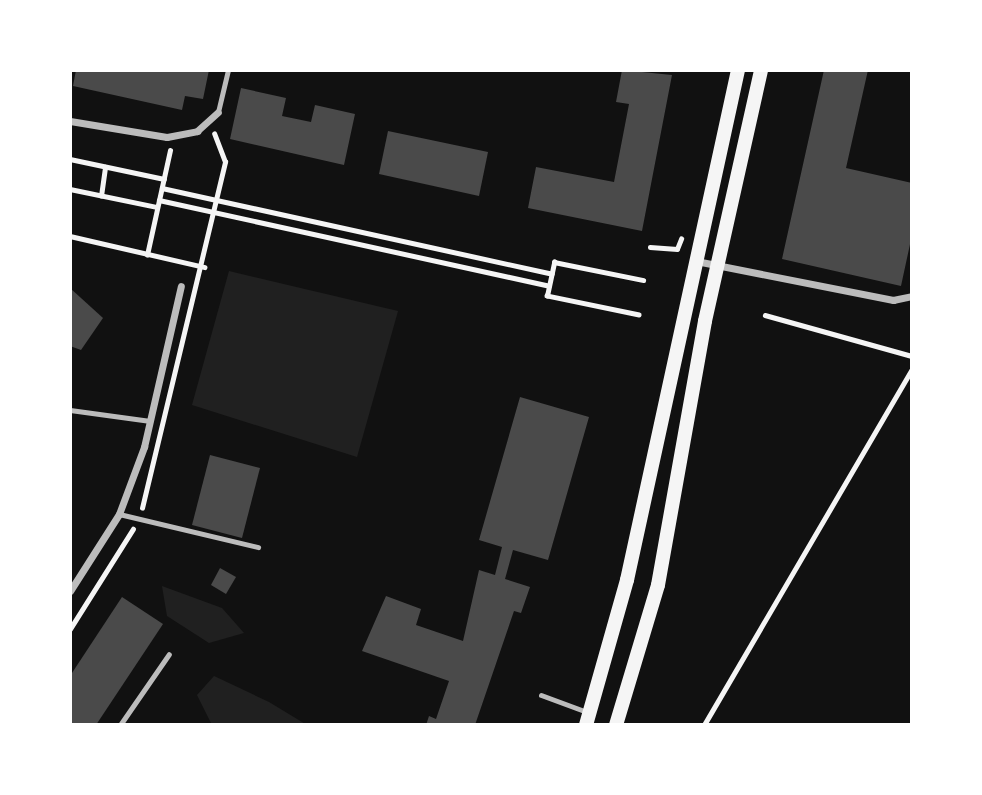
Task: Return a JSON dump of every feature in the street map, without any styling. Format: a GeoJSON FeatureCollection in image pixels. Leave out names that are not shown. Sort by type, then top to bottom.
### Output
{"type":"FeatureCollection","features":[{"type":"Feature","properties":{"kind":"main road"},"geometry":{"type":"LineString","coordinates":[[588,719],[627,580],[738,70]]}},
{"type":"Feature","properties":{"kind":"main road"},"geometry":{"type":"LineString","coordinates":[[616,725],[657,584],[718,265],[761,70]]}},
{"type":"Feature","properties":{"kind":"street"},"geometry":{"type":"LineString","coordinates":[[70,121],[173,136],[197,131],[218,112]]}},
{"type":"Feature","properties":{"kind":"street"},"geometry":{"type":"LineString","coordinates":[[696,261],[893,300],[912,296]]}},
{"type":"Feature","properties":{"kind":"street"},"geometry":{"type":"LineString","coordinates":[[70,591],[119,513],[150,421],[181,286]]}},
{"type":"Feature","properties":{"kind":"lane"},"geometry":{"type":"LineString","coordinates":[[218,112],[228,70]]}},
{"type":"Feature","properties":{"kind":"lane"},"geometry":{"type":"LineString","coordinates":[[70,410],[150,421]]}},
{"type":"Feature","properties":{"kind":"lane"},"geometry":{"type":"LineString","coordinates":[[119,513],[258,547]]}},
{"type":"Feature","properties":{"kind":"lane"},"geometry":{"type":"LineString","coordinates":[[120,725],[169,654]]}},
{"type":"Feature","properties":{"kind":"lane"},"geometry":{"type":"LineString","coordinates":[[541,695],[588,719]]}},
{"type":"Feature","properties":{"kind":"path"},"geometry":{"type":"LineString","coordinates":[[147,255],[173,136]]}},
{"type":"Feature","properties":{"kind":"path"},"geometry":{"type":"LineString","coordinates":[[70,159],[164,179]]}},
{"type":"Feature","properties":{"kind":"path"},"geometry":{"type":"LineString","coordinates":[[101,196],[105,167]]}},
{"type":"Feature","properties":{"kind":"path"},"geometry":{"type":"LineString","coordinates":[[162,188],[552,274]]}},
{"type":"Feature","properties":{"kind":"path"},"geometry":{"type":"LineString","coordinates":[[70,189],[158,208]]}},
{"type":"Feature","properties":{"kind":"path"},"geometry":{"type":"LineString","coordinates":[[159,200],[549,286]]}},
{"type":"Feature","properties":{"kind":"path"},"geometry":{"type":"LineString","coordinates":[[650,247],[677,249],[687,225]]}},
{"type":"Feature","properties":{"kind":"path"},"geometry":{"type":"LineString","coordinates":[[70,236],[204,267]]}},
{"type":"Feature","properties":{"kind":"path"},"geometry":{"type":"LineString","coordinates":[[639,315],[547,296],[554,262],[643,280]]}},
{"type":"Feature","properties":{"kind":"path"},"geometry":{"type":"LineString","coordinates":[[765,315],[912,356]]}},
{"type":"Feature","properties":{"kind":"path"},"geometry":{"type":"LineString","coordinates":[[704,725],[912,369]]}},
{"type":"Feature","properties":{"kind":"shaded area"},"geometry":{"type":"Polygon","coordinates":[[[229,271],[398,311],[357,457],[192,405],[229,271]]]}},
{"type":"Feature","properties":{"kind":"shaded area"},"geometry":{"type":"Polygon","coordinates":[[[162,586],[222,608],[244,633],[209,643],[167,616],[162,586]]]}},
{"type":"Feature","properties":{"kind":"shaded area"},"geometry":{"type":"Polygon","coordinates":[[[214,676],[269,702],[307,725],[212,725],[197,695],[214,676]]]}},
{"type":"Feature","properties":{"kind":"building"},"geometry":{"type":"Polygon","coordinates":[[[76,70],[209,70],[203,99],[185,96],[182,110],[73,86],[76,70]]]}},
{"type":"Feature","properties":{"kind":"building"},"geometry":{"type":"Polygon","coordinates":[[[622,70],[672,75],[642,231],[528,208],[536,167],[614,182],[629,104],[616,102],[622,70]]]}},
{"type":"Feature","properties":{"kind":"building"},"geometry":{"type":"Polygon","coordinates":[[[824,70],[868,70],[846,168],[912,183],[912,235],[901,286],[782,259],[824,70]]]}},
{"type":"Feature","properties":{"kind":"building"},"geometry":{"type":"Polygon","coordinates":[[[241,88],[286,98],[282,116],[311,122],[315,105],[355,114],[344,165],[230,139],[241,88]]]}},
{"type":"Feature","properties":{"kind":"building"},"geometry":{"type":"Polygon","coordinates":[[[388,131],[488,152],[479,196],[379,174],[388,131]]]}},
{"type":"Feature","properties":{"kind":"building"},"geometry":{"type":"Polygon","coordinates":[[[70,288],[103,318],[81,350],[70,346],[70,288]]]}},
{"type":"Feature","properties":{"kind":"building"},"geometry":{"type":"Polygon","coordinates":[[[520,397],[589,417],[548,560],[513,550],[505,579],[530,587],[521,613],[514,611],[475,725],[426,725],[429,716],[436,719],[449,681],[362,651],[386,596],[421,609],[416,625],[463,641],[479,570],[495,575],[502,547],[479,540],[520,397]]]}},
{"type":"Feature","properties":{"kind":"building"},"geometry":{"type":"Polygon","coordinates":[[[210,455],[260,468],[242,538],[192,525],[210,455]]]}},
{"type":"Feature","properties":{"kind":"building"},"geometry":{"type":"Polygon","coordinates":[[[220,568],[236,577],[226,594],[211,585],[220,568]]]}},
{"type":"Feature","properties":{"kind":"building"},"geometry":{"type":"Polygon","coordinates":[[[122,597],[163,624],[96,725],[70,725],[70,676],[122,597]]]}}]}
